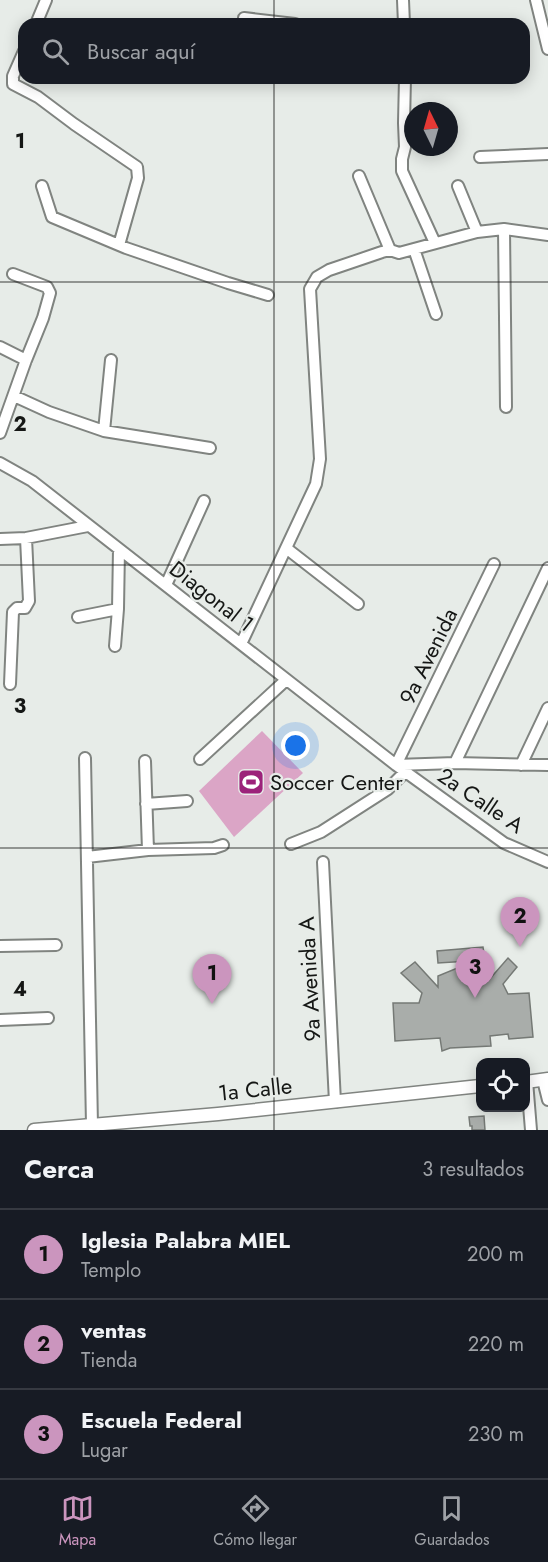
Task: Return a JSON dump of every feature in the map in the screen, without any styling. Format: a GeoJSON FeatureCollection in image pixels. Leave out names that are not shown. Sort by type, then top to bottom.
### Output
{"type":"FeatureCollection","features":[{"type":"Feature","properties":{"kind":"main road"},"geometry":{"type":"LineString","coordinates":[[530,1082],[546,1080]]}},
{"type":"Feature","properties":{"kind":"main road","name":"1a Calle"},"geometry":{"type":"LineString","coordinates":[[34,1130],[335,1097],[476,1086]]}},
{"type":"Feature","properties":{"kind":"street"},"geometry":{"type":"LineString","coordinates":[[38,18],[46,0]]}},
{"type":"Feature","properties":{"kind":"street"},"geometry":{"type":"LineString","coordinates":[[403,0],[404,18]]}},
{"type":"Feature","properties":{"kind":"street"},"geometry":{"type":"LineString","coordinates":[[536,0],[548,49]]}},
{"type":"Feature","properties":{"kind":"street"},"geometry":{"type":"LineString","coordinates":[[18,65],[13,76],[13,84],[38,97],[137,167],[138,178],[119,245]]}},
{"type":"Feature","properties":{"kind":"street"},"geometry":{"type":"LineString","coordinates":[[405,84],[405,147],[402,171],[435,243]]}},
{"type":"Feature","properties":{"kind":"street"},"geometry":{"type":"LineString","coordinates":[[480,157],[548,154]]}},
{"type":"Feature","properties":{"kind":"street"},"geometry":{"type":"LineString","coordinates":[[359,176],[390,250]]}},
{"type":"Feature","properties":{"kind":"street"},"geometry":{"type":"LineString","coordinates":[[42,186],[52,217],[119,245],[268,296]]}},
{"type":"Feature","properties":{"kind":"street"},"geometry":{"type":"LineString","coordinates":[[458,186],[477,232]]}},
{"type":"Feature","properties":{"kind":"street"},"geometry":{"type":"LineString","coordinates":[[504,229],[506,407]]}},
{"type":"Feature","properties":{"kind":"street"},"geometry":{"type":"LineString","coordinates":[[241,644],[316,484],[320,459],[310,289],[317,277],[329,270],[390,250],[399,253],[477,232],[504,229],[548,235]]}},
{"type":"Feature","properties":{"kind":"street"},"geometry":{"type":"LineString","coordinates":[[414,249],[436,314]]}},
{"type":"Feature","properties":{"kind":"street"},"geometry":{"type":"LineString","coordinates":[[0,433],[43,318],[50,293],[47,287],[13,273]]}},
{"type":"Feature","properties":{"kind":"street"},"geometry":{"type":"LineString","coordinates":[[0,347],[26,360]]}},
{"type":"Feature","properties":{"kind":"street"},"geometry":{"type":"LineString","coordinates":[[104,431],[111,360]]}},
{"type":"Feature","properties":{"kind":"street"},"geometry":{"type":"LineString","coordinates":[[14,396],[49,412],[104,431],[210,448]]}},
{"type":"Feature","properties":{"kind":"street","name":"Diagonal 1"},"geometry":{"type":"LineString","coordinates":[[1,467],[32,481],[400,769]]}},
{"type":"Feature","properties":{"kind":"street"},"geometry":{"type":"LineString","coordinates":[[166,585],[204,501]]}},
{"type":"Feature","properties":{"kind":"street"},"geometry":{"type":"LineString","coordinates":[[0,539],[26,538],[88,526]]}},
{"type":"Feature","properties":{"kind":"street"},"geometry":{"type":"LineString","coordinates":[[10,684],[13,612],[17,608],[25,608],[29,601],[26,538]]}},
{"type":"Feature","properties":{"kind":"street"},"geometry":{"type":"LineString","coordinates":[[286,548],[358,604]]}},
{"type":"Feature","properties":{"kind":"street"},"geometry":{"type":"LineString","coordinates":[[115,646],[119,549]]}},
{"type":"Feature","properties":{"kind":"street","name":"9a Avenida"},"geometry":{"type":"LineString","coordinates":[[400,769],[494,564]]}},
{"type":"Feature","properties":{"kind":"street"},"geometry":{"type":"LineString","coordinates":[[455,763],[548,568]]}},
{"type":"Feature","properties":{"kind":"street"},"geometry":{"type":"LineString","coordinates":[[78,617],[118,609]]}},
{"type":"Feature","properties":{"kind":"street"},"geometry":{"type":"LineString","coordinates":[[200,759],[286,680]]}},
{"type":"Feature","properties":{"kind":"street"},"geometry":{"type":"LineString","coordinates":[[521,765],[548,708]]}},
{"type":"Feature","properties":{"kind":"street"},"geometry":{"type":"LineString","coordinates":[[85,758],[92,1125]]}},
{"type":"Feature","properties":{"kind":"street"},"geometry":{"type":"LineString","coordinates":[[145,761],[148,850]]}},
{"type":"Feature","properties":{"kind":"street"},"geometry":{"type":"LineString","coordinates":[[291,844],[321,832],[388,789],[400,769],[455,763],[548,765]]}},
{"type":"Feature","properties":{"kind":"street","name":"2a Calle A"},"geometry":{"type":"LineString","coordinates":[[400,769],[504,843],[548,862]]}},
{"type":"Feature","properties":{"kind":"street"},"geometry":{"type":"LineString","coordinates":[[146,804],[187,801]]}},
{"type":"Feature","properties":{"kind":"street"},"geometry":{"type":"LineString","coordinates":[[87,857],[148,850],[213,848],[223,845]]}},
{"type":"Feature","properties":{"kind":"street","name":"9a Avenida A"},"geometry":{"type":"LineString","coordinates":[[323,862],[335,1097]]}},
{"type":"Feature","properties":{"kind":"street"},"geometry":{"type":"LineString","coordinates":[[0,946],[56,945]]}},
{"type":"Feature","properties":{"kind":"street"},"geometry":{"type":"LineString","coordinates":[[0,1020],[48,1018]]}},
{"type":"Feature","properties":{"kind":"street"},"geometry":{"type":"LineString","coordinates":[[546,1080],[548,1100]]}},
{"type":"Feature","properties":{"kind":"street"},"geometry":{"type":"LineString","coordinates":[[529,1112],[531,1130]]}},
{"type":"Feature","properties":{"kind":"shaded area","name":"Soccer Center"},"geometry":{"type":"Polygon","coordinates":[[[262,731],[303,773],[234,837],[199,791],[262,731]]]}},
{"type":"Feature","properties":{"kind":"building"},"geometry":{"type":"Polygon","coordinates":[[[483,947],[485,960],[438,963],[437,951],[483,947]]]}},
{"type":"Feature","properties":{"kind":"building"},"geometry":{"type":"Polygon","coordinates":[[[508,958],[517,967],[503,984],[508,994],[529,993],[533,1037],[509,1039],[508,1034],[490,1036],[491,1046],[450,1048],[442,1051],[440,1038],[395,1041],[393,1003],[419,1003],[422,993],[401,973],[415,962],[438,987],[438,976],[467,964],[487,974],[488,981],[508,958]]]}},
{"type":"Feature","properties":{"kind":"building"},"geometry":{"type":"Polygon","coordinates":[[[484,1116],[485,1130],[472,1130],[469,1117],[484,1116]]]}},
{"type":"Feature","properties":{"kind":"place","name":"Soccer Center"},"geometry":{"type":"Point","coordinates":[251,782]}},
{"type":"Feature","properties":{"kind":"place","name":"ventas"},"geometry":{"type":"Point","coordinates":[520,947]}},
{"type":"Feature","properties":{"kind":"place","name":"Escuela Federal"},"geometry":{"type":"Point","coordinates":[475,998]}},
{"type":"Feature","properties":{"kind":"place","name":"Iglesia Palabra MIEL"},"geometry":{"type":"Point","coordinates":[212,1004]}}]}
